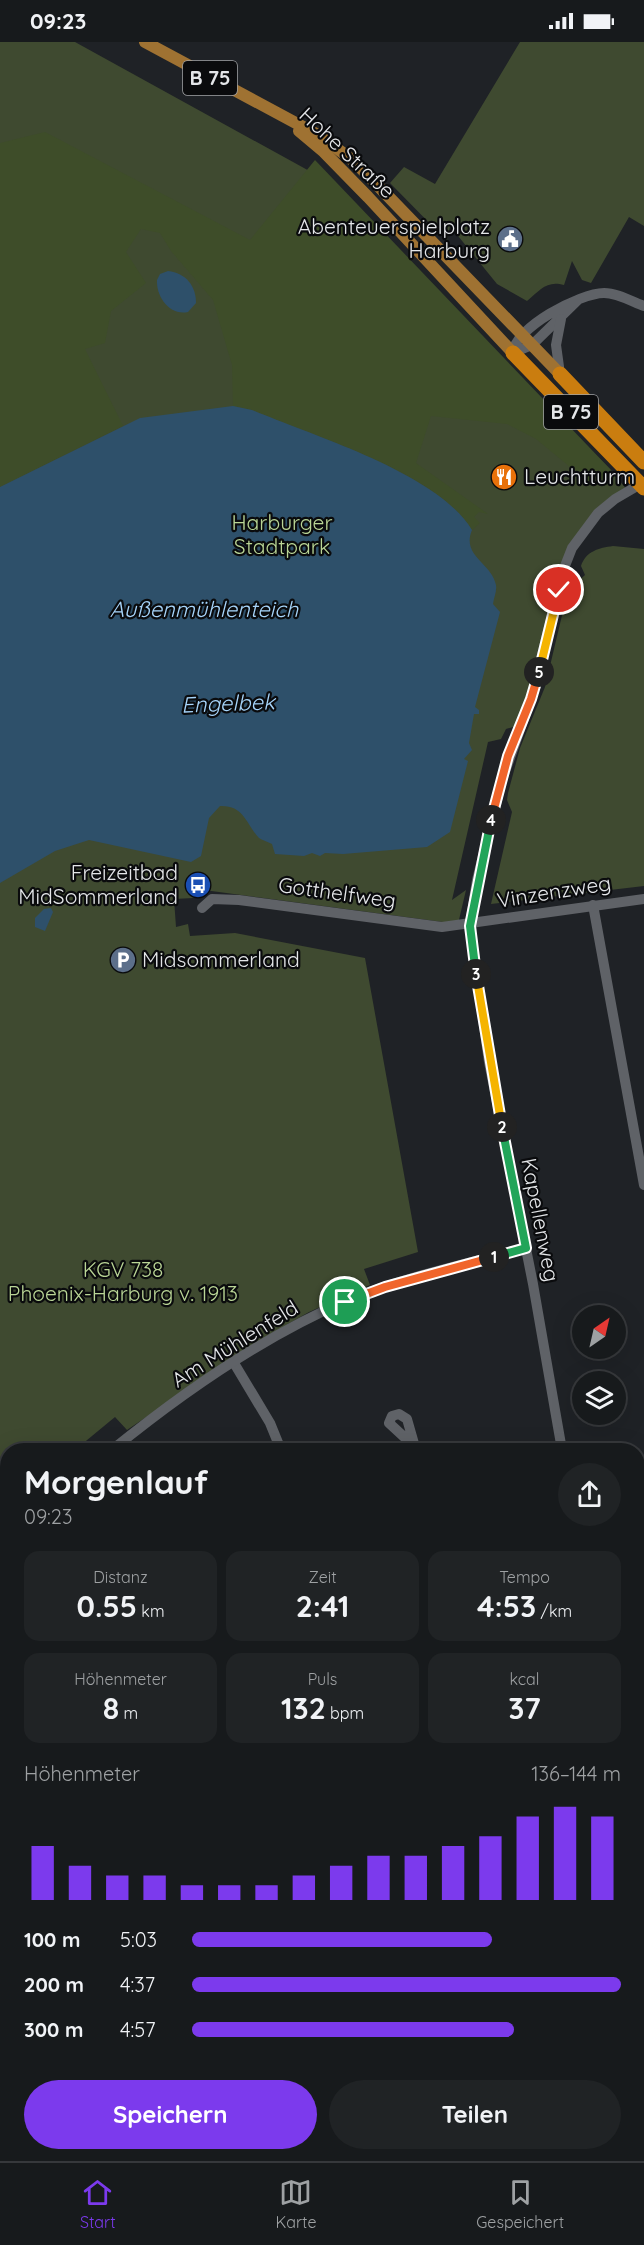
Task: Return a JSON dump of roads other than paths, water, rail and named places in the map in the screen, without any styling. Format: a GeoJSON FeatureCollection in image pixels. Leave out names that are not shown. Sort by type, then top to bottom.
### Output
{"type":"FeatureCollection","features":[{"type":"Feature","properties":{"kind":"highway","name":"B 75"},"geometry":{"type":"LineString","coordinates":[[513,353],[644,488]]}},
{"type":"Feature","properties":{"kind":"highway","name":"B 75"},"geometry":{"type":"LineString","coordinates":[[560,374],[644,462]]}},
{"type":"Feature","properties":{"kind":"main road","name":"Hohe Straße"},"geometry":{"type":"LineString","coordinates":[[145,42],[320,136],[355,162],[532,345]]}},
{"type":"Feature","properties":{"kind":"main road","name":"Hohe Straße"},"geometry":{"type":"LineString","coordinates":[[276,114],[339,167],[513,353]]}},
{"type":"Feature","properties":{"kind":"main road","name":"B 75"},"geometry":{"type":"LineString","coordinates":[[532,345],[560,374]]}},
{"type":"Feature","properties":{"kind":"street"},"geometry":{"type":"LineString","coordinates":[[513,353],[516,342],[522,334],[578,300],[607,293],[644,306]]}},
{"type":"Feature","properties":{"kind":"street"},"geometry":{"type":"LineString","coordinates":[[513,353],[532,345],[578,300]]}},
{"type":"Feature","properties":{"kind":"street"},"geometry":{"type":"LineString","coordinates":[[560,374],[556,345],[562,316]]}},
{"type":"Feature","properties":{"kind":"street","name":"Kapellenweg"},"geometry":{"type":"LineString","coordinates":[[561,1443],[526,1248],[489,1062],[470,926],[477,880],[502,780],[536,683],[563,571],[579,537],[602,510],[644,482]]}},
{"type":"Feature","properties":{"kind":"street","name":"Gotthelfweg"},"geometry":{"type":"LineString","coordinates":[[202,908],[212,899],[280,905],[442,927],[470,926]]}},
{"type":"Feature","properties":{"kind":"street","name":"Vinzenzweg"},"geometry":{"type":"LineString","coordinates":[[470,926],[593,905],[644,899]]}},
{"type":"Feature","properties":{"kind":"street"},"geometry":{"type":"LineString","coordinates":[[593,905],[640,1144],[644,1185]]}},
{"type":"Feature","properties":{"kind":"street","name":"Am Mühlenfeld"},"geometry":{"type":"LineString","coordinates":[[122,1443],[234,1363],[290,1329],[355,1298],[446,1269],[526,1248]]}},
{"type":"Feature","properties":{"kind":"street"},"geometry":{"type":"LineString","coordinates":[[234,1363],[270,1423],[278,1443]]}},
{"type":"Feature","properties":{"kind":"water"},"geometry":{"type":"Polygon","coordinates":[[[168,271],[180,274],[192,286],[196,303],[188,312],[175,311],[161,298],[157,280],[160,274],[168,271]]]}},
{"type":"Feature","properties":{"kind":"water","name":"Außenmühlenteich"},"geometry":{"type":"Polygon","coordinates":[[[233,406],[252,410],[339,444],[404,474],[432,491],[455,510],[472,530],[471,546],[493,577],[496,587],[493,604],[500,612],[475,707],[479,710],[479,714],[474,714],[469,743],[472,750],[464,759],[468,761],[450,832],[427,847],[343,854],[325,853],[320,856],[312,853],[304,856],[275,854],[272,844],[259,838],[244,816],[234,809],[220,806],[209,818],[201,856],[191,862],[89,840],[55,851],[0,883],[0,487],[140,418],[233,406]]]}},
{"type":"Feature","properties":{"kind":"water"},"geometry":{"type":"Polygon","coordinates":[[[51,908],[53,912],[45,931],[35,927],[35,918],[44,909],[51,908]]]}},
{"type":"Feature","properties":{"kind":"place","name":"Abenteuerspielplatz Harburg"},"geometry":{"type":"Point","coordinates":[510,239]}},
{"type":"Feature","properties":{"kind":"place","name":"Leuchtturm"},"geometry":{"type":"Point","coordinates":[504,477]}},
{"type":"Feature","properties":{"kind":"place","name":"Freizeitbad MidSommerland"},"geometry":{"type":"Point","coordinates":[198,885]}},
{"type":"Feature","properties":{"kind":"place","name":"Midsommerland"},"geometry":{"type":"Point","coordinates":[123,960]}},
{"type":"Feature","properties":{"kind":"park label","name":"Harburger Stadtpark"},"geometry":{"type":"Point","coordinates":[282,535]}},
{"type":"Feature","properties":{"kind":"park label","name":"KGV 738 Phoenix-Harburg v. 1913"},"geometry":{"type":"Point","coordinates":[123,1282]}},
{"type":"Feature","properties":{"kind":"water label","name":"Engelbek"},"geometry":{"type":"Point","coordinates":[228,703]}}]}
